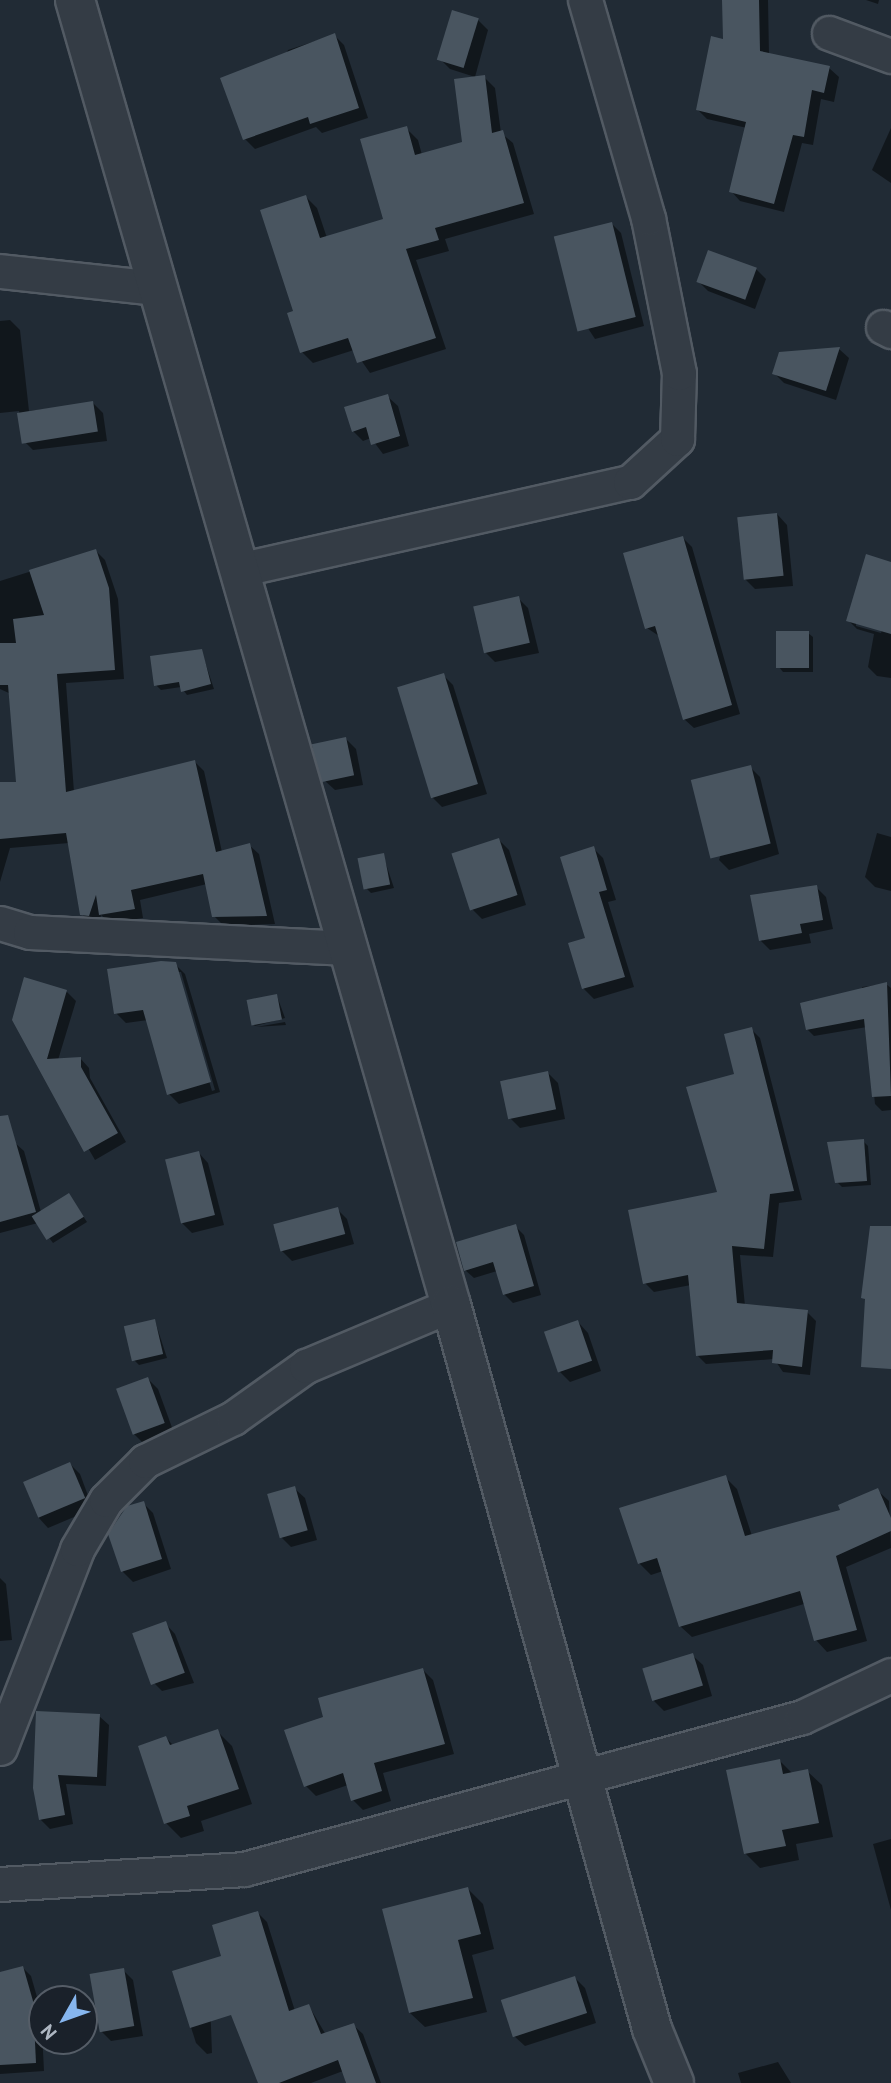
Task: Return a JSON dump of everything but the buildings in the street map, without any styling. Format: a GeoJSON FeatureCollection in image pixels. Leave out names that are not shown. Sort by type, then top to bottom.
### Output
{"type":"FeatureCollection","features":[{"type":"Feature","properties":{"kind":"street"},"geometry":{"type":"LineString","coordinates":[[75,0],[585,1776],[652,2029],[674,2083]]}},
{"type":"Feature","properties":{"kind":"street"},"geometry":{"type":"LineString","coordinates":[[238,569],[630,482],[677,439],[679,373],[650,231],[585,0]]}},
{"type":"Feature","properties":{"kind":"street"},"geometry":{"type":"LineString","coordinates":[[829,33],[891,56]]}},
{"type":"Feature","properties":{"kind":"street"},"geometry":{"type":"LineString","coordinates":[[0,271],[156,288]]}},
{"type":"Feature","properties":{"kind":"street"},"geometry":{"type":"LineString","coordinates":[[0,923],[30,932],[348,948]]}},
{"type":"Feature","properties":{"kind":"street"},"geometry":{"type":"LineString","coordinates":[[0,1748],[77,1549],[106,1500],[145,1461],[233,1418],[306,1366],[451,1305]]}},
{"type":"Feature","properties":{"kind":"street"},"geometry":{"type":"LineString","coordinates":[[0,1884],[244,1869],[802,1717],[891,1675]]}}]}
